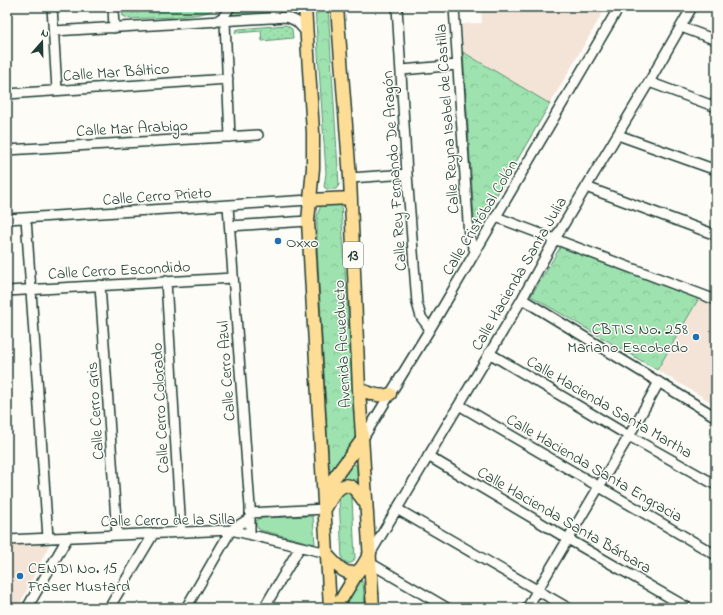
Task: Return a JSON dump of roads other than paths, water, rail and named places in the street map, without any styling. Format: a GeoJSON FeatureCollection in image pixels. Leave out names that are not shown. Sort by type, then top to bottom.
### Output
{"type":"FeatureCollection","features":[{"type":"Feature","properties":{"kind":"main road","name":"Avenida Acueducto"},"geometry":{"type":"LineString","coordinates":[[305,7],[313,130],[313,168],[308,221],[330,608]]}},
{"type":"Feature","properties":{"kind":"main road","name":"Avenida Acueducto"},"geometry":{"type":"LineString","coordinates":[[337,7],[350,178],[359,389],[373,608]]}},
{"type":"Feature","properties":{"kind":"main road"},"geometry":{"type":"LineString","coordinates":[[310,200],[351,198]]}},
{"type":"Feature","properties":{"kind":"main road"},"geometry":{"type":"LineString","coordinates":[[359,389],[377,395],[386,396],[390,394]]}},
{"type":"Feature","properties":{"kind":"main road"},"geometry":{"type":"LineString","coordinates":[[324,492],[362,440]]}},
{"type":"Feature","properties":{"kind":"main road"},"geometry":{"type":"LineString","coordinates":[[325,509],[334,494],[346,486],[350,486],[366,504]]}},
{"type":"Feature","properties":{"kind":"main road"},"geometry":{"type":"LineString","coordinates":[[327,554],[341,569],[354,573],[359,570]]}},
{"type":"Feature","properties":{"kind":"main road"},"geometry":{"type":"LineString","coordinates":[[336,608],[359,570],[370,559]]}},
{"type":"Feature","properties":{"kind":"street"},"geometry":{"type":"LineString","coordinates":[[52,7],[57,90]]}},
{"type":"Feature","properties":{"kind":"street"},"geometry":{"type":"LineString","coordinates":[[113,7],[114,28]]}},
{"type":"Feature","properties":{"kind":"street"},"geometry":{"type":"LineString","coordinates":[[230,7],[220,22],[228,79],[230,137]]}},
{"type":"Feature","properties":{"kind":"street"},"geometry":{"type":"LineString","coordinates":[[274,7],[275,18]]}},
{"type":"Feature","properties":{"kind":"street","name":"Calle Rey Fernando De Aragón"},"geometry":{"type":"LineString","coordinates":[[397,7],[402,70],[407,174],[417,303],[421,317],[430,329]]}},
{"type":"Feature","properties":{"kind":"street","name":"Calle Reyna Isabel de Castilla"},"geometry":{"type":"LineString","coordinates":[[454,7],[469,237],[475,251]]}},
{"type":"Feature","properties":{"kind":"street","name":"Calle Cristóbal Colón"},"geometry":{"type":"LineString","coordinates":[[362,440],[430,329],[619,7]]}},
{"type":"Feature","properties":{"kind":"street","name":"Calle Hacienda Santa Julia"},"geometry":{"type":"LineString","coordinates":[[370,559],[397,508],[522,299],[555,239],[618,135],[692,7]]}},
{"type":"Feature","properties":{"kind":"street"},"geometry":{"type":"LineString","coordinates":[[54,31],[287,17],[293,19],[307,33]]}},
{"type":"Feature","properties":{"kind":"street"},"geometry":{"type":"LineString","coordinates":[[681,27],[716,40]]}},
{"type":"Feature","properties":{"kind":"street"},"geometry":{"type":"LineString","coordinates":[[402,70],[457,65]]}},
{"type":"Feature","properties":{"kind":"street","name":"Calle Mar Báltico"},"geometry":{"type":"LineString","coordinates":[[7,94],[228,79]]}},
{"type":"Feature","properties":{"kind":"street"},"geometry":{"type":"LineString","coordinates":[[649,82],[716,107]]}},
{"type":"Feature","properties":{"kind":"street","name":"Calle Mar Arabigo"},"geometry":{"type":"LineString","coordinates":[[7,150],[258,135]]}},
{"type":"Feature","properties":{"kind":"street"},"geometry":{"type":"LineString","coordinates":[[618,135],[716,170]]}},
{"type":"Feature","properties":{"kind":"street"},"geometry":{"type":"LineString","coordinates":[[350,178],[407,174]]}},
{"type":"Feature","properties":{"kind":"street"},"geometry":{"type":"LineString","coordinates":[[586,187],[716,235]]}},
{"type":"Feature","properties":{"kind":"street","name":"Calle Cerro Prieto"},"geometry":{"type":"LineString","coordinates":[[7,219],[310,200]]}},
{"type":"Feature","properties":{"kind":"street","name":"Calle Cerro Azul"},"geometry":{"type":"LineString","coordinates":[[228,206],[250,516],[250,534]]}},
{"type":"Feature","properties":{"kind":"street"},"geometry":{"type":"LineString","coordinates":[[496,217],[716,300]]}},
{"type":"Feature","properties":{"kind":"street"},"geometry":{"type":"LineString","coordinates":[[26,218],[48,538]]}},
{"type":"Feature","properties":{"kind":"street"},"geometry":{"type":"LineString","coordinates":[[230,226],[308,221]]}},
{"type":"Feature","properties":{"kind":"street","name":"Calle Cerro Escondido"},"geometry":{"type":"LineString","coordinates":[[7,291],[233,278]]}},
{"type":"Feature","properties":{"kind":"street","name":"Calle Cerro Colorado"},"geometry":{"type":"LineString","coordinates":[[166,281],[181,532]]}},
{"type":"Feature","properties":{"kind":"street","name":"Calle Cerro Gris"},"geometry":{"type":"LineString","coordinates":[[100,285],[117,535]]}},
{"type":"Feature","properties":{"kind":"street"},"geometry":{"type":"LineString","coordinates":[[522,299],[716,417]]}},
{"type":"Feature","properties":{"kind":"street","name":"Calle Hacienda Santa Martha"},"geometry":{"type":"LineString","coordinates":[[489,353],[629,436],[716,485]]}},
{"type":"Feature","properties":{"kind":"street"},"geometry":{"type":"LineString","coordinates":[[527,608],[629,436],[659,382]]}},
{"type":"Feature","properties":{"kind":"street","name":"Calle Hacienda Santa Engracia"},"geometry":{"type":"LineString","coordinates":[[458,405],[716,555]]}},
{"type":"Feature","properties":{"kind":"street","name":"Calle Hacienda Santa Bárbara"},"geometry":{"type":"LineString","coordinates":[[428,456],[568,540],[688,608]]}},
{"type":"Feature","properties":{"kind":"street"},"geometry":{"type":"LineString","coordinates":[[397,508],[568,608]]}},
{"type":"Feature","properties":{"kind":"street","name":"Calle Cerro de la Silla"},"geometry":{"type":"LineString","coordinates":[[250,516],[325,509]]}},
{"type":"Feature","properties":{"kind":"street"},"geometry":{"type":"LineString","coordinates":[[186,608],[231,530],[250,516]]}},
{"type":"Feature","properties":{"kind":"street","name":"Calle Cerro de la Silla"},"geometry":{"type":"LineString","coordinates":[[7,540],[231,530],[327,554]]}},
{"type":"Feature","properties":{"kind":"street"},"geometry":{"type":"LineString","coordinates":[[109,608],[154,533]]}},
{"type":"Feature","properties":{"kind":"street"},"geometry":{"type":"LineString","coordinates":[[27,608],[68,537]]}},
{"type":"Feature","properties":{"kind":"street"},"geometry":{"type":"LineString","coordinates":[[264,608],[300,547]]}},
{"type":"Feature","properties":{"kind":"street"},"geometry":{"type":"LineString","coordinates":[[370,559],[447,608]]}},
{"type":"Feature","properties":{"kind":"place","name":"Oxxo"},"geometry":{"type":"Point","coordinates":[278,241]}},
{"type":"Feature","properties":{"kind":"place","name":"CBTIS No. 258 Mariano Escobedo"},"geometry":{"type":"Point","coordinates":[696,337]}},
{"type":"Feature","properties":{"kind":"place","name":"CENDI No. 15 Fraser Mustard"},"geometry":{"type":"Point","coordinates":[20,576]}}]}
